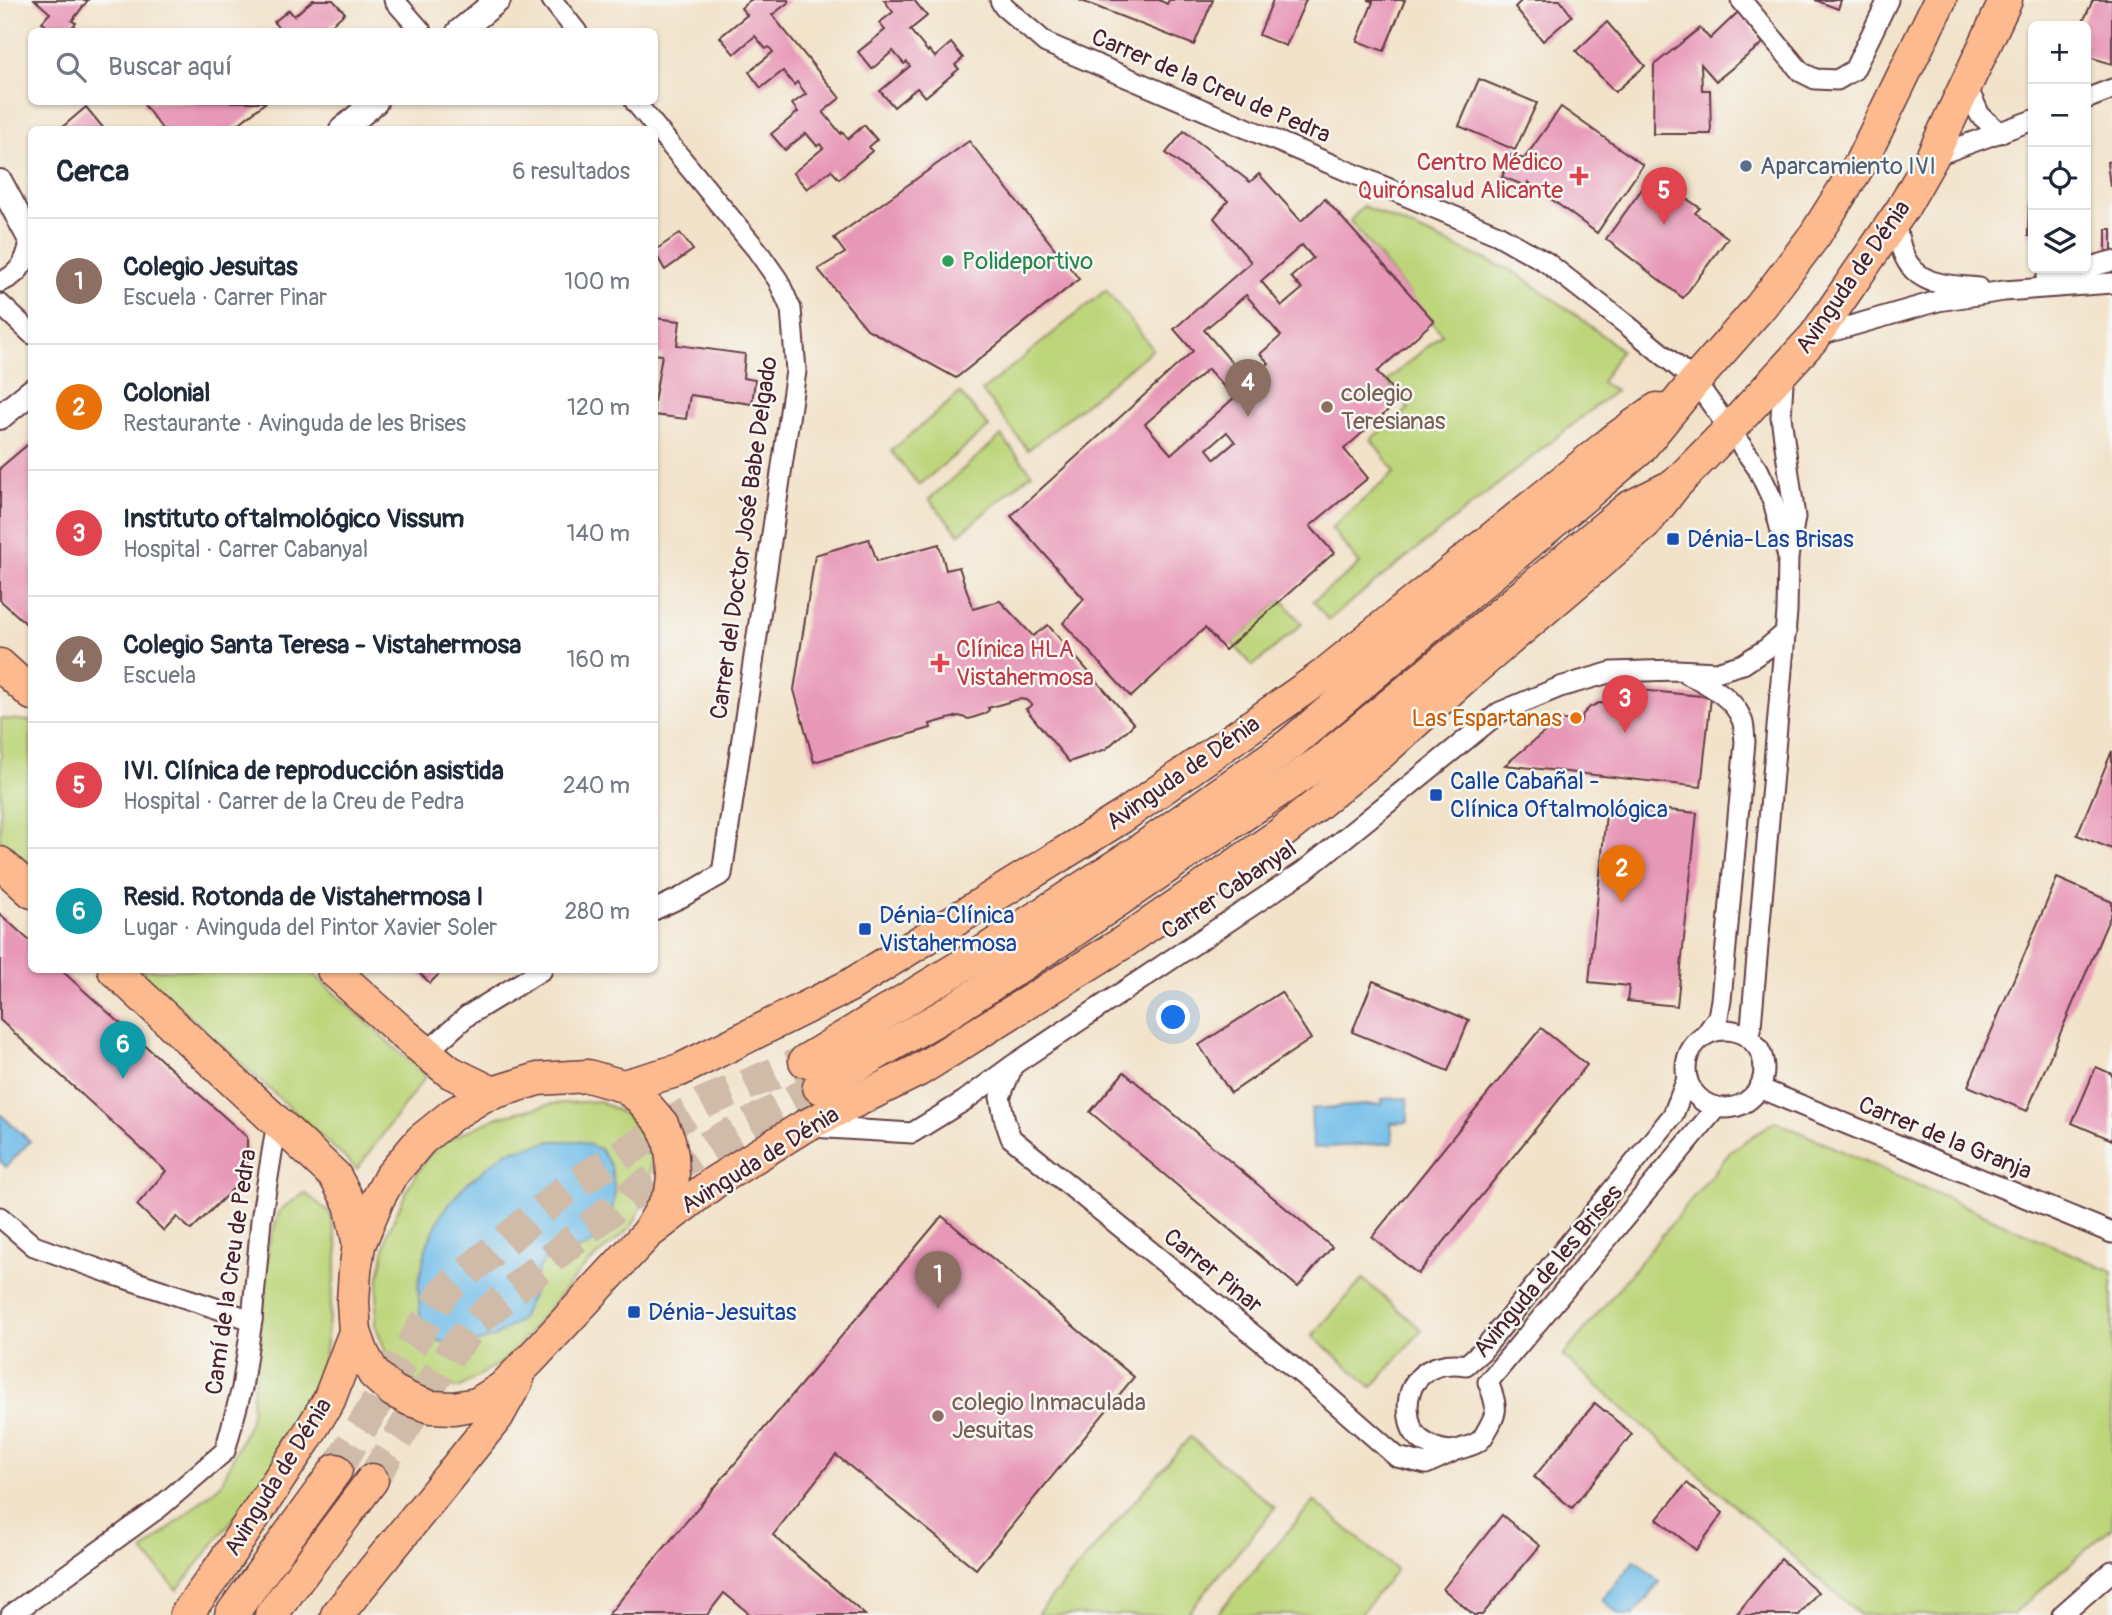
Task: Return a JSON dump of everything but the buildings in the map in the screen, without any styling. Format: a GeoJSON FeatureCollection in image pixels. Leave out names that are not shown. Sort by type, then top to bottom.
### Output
{"type":"FeatureCollection","features":[{"type":"Feature","properties":{"kind":"main road","name":"Avinguda de Dénia"},"geometry":{"type":"LineString","coordinates":[[1675,485],[1628,508],[1322,761],[1069,934],[946,1014],[812,1074],[971,960],[1136,853],[1290,744],[1639,450],[1761,306],[1815,235],[1860,162],[1940,0]]}},
{"type":"Feature","properties":{"kind":"main road","name":"Avinguda de Dénia"},"geometry":{"type":"LineString","coordinates":[[647,1234],[671,1193],[672,1156],[662,1124],[640,1098],[623,1086],[588,1076],[538,1079],[483,1096],[452,1115],[421,1140],[390,1177],[368,1220],[359,1245],[353,1302],[355,1332],[362,1354],[374,1374],[393,1391],[431,1407],[454,1408],[477,1404],[502,1388],[529,1362],[647,1234],[716,1181],[803,1126],[919,1070],[1121,944],[1279,835],[1382,752],[1466,676],[1644,525],[1675,485],[1788,368],[1815,336],[1895,221],[1932,157],[2006,0]]}},
{"type":"Feature","properties":{"kind":"main road","name":"Avinguda de Dénia"},"geometry":{"type":"LineString","coordinates":[[623,1086],[680,1070],[849,986],[1122,817],[1321,677],[1615,439],[1695,381]]}},
{"type":"Feature","properties":{"kind":"main road"},"geometry":{"type":"LineString","coordinates":[[0,863],[28,888]]}},
{"type":"Feature","properties":{"kind":"main road"},"geometry":{"type":"LineString","coordinates":[[117,973],[335,1176],[351,1204],[359,1245]]}},
{"type":"Feature","properties":{"kind":"main road"},"geometry":{"type":"LineString","coordinates":[[336,973],[450,1072],[493,1093]]}},
{"type":"Feature","properties":{"kind":"main road","name":"Avinguda de Dénia"},"geometry":{"type":"LineString","coordinates":[[186,1615],[218,1571],[329,1400],[355,1332]]}},
{"type":"Feature","properties":{"kind":"main road","name":"Avinguda de Dénia"},"geometry":{"type":"LineString","coordinates":[[337,1615],[497,1417],[529,1362]]}},
{"type":"Feature","properties":{"kind":"main road","name":"Avinguda de Dénia"},"geometry":{"type":"LineString","coordinates":[[231,1615],[336,1470]]}},
{"type":"Feature","properties":{"kind":"main road"},"geometry":{"type":"LineString","coordinates":[[271,1615],[372,1480]]}},
{"type":"Feature","properties":{"kind":"street"},"geometry":{"type":"LineString","coordinates":[[394,0],[418,28]]}},
{"type":"Feature","properties":{"kind":"street"},"geometry":{"type":"LineString","coordinates":[[464,28],[498,0]]}},
{"type":"Feature","properties":{"kind":"street"},"geometry":{"type":"LineString","coordinates":[[552,0],[575,28]]}},
{"type":"Feature","properties":{"kind":"street","name":"Carrer de la Creu de Pedra"},"geometry":{"type":"LineString","coordinates":[[1000,0],[1004,7],[1046,43],[1497,235],[1546,262],[1695,381],[1730,429]]}},
{"type":"Feature","properties":{"kind":"street"},"geometry":{"type":"LineString","coordinates":[[1741,0],[1801,72],[1815,79],[1837,80],[1854,70],[1888,0]]}},
{"type":"Feature","properties":{"kind":"street"},"geometry":{"type":"LineString","coordinates":[[1966,85],[1980,115],[2000,133]]}},
{"type":"Feature","properties":{"kind":"street"},"geometry":{"type":"LineString","coordinates":[[2091,97],[2112,89]]}},
{"type":"Feature","properties":{"kind":"street"},"geometry":{"type":"LineString","coordinates":[[347,126],[371,105]]}},
{"type":"Feature","properties":{"kind":"street","name":"Carrer del Doctor José Babe Delgado"},"geometry":{"type":"LineString","coordinates":[[637,105],[655,126]]}},
{"type":"Feature","properties":{"kind":"street"},"geometry":{"type":"LineString","coordinates":[[1932,157],[2028,122]]}},
{"type":"Feature","properties":{"kind":"street","name":"Carrer del Doctor José Babe Delgado"},"geometry":{"type":"LineString","coordinates":[[658,130],[757,250],[778,280],[791,309],[796,371],[722,874],[658,908]]}},
{"type":"Feature","properties":{"kind":"street"},"geometry":{"type":"LineString","coordinates":[[0,181],[28,235]]}},
{"type":"Feature","properties":{"kind":"street"},"geometry":{"type":"LineString","coordinates":[[1895,221],[1903,255],[1915,271],[1931,283],[2004,291],[2112,261]]}},
{"type":"Feature","properties":{"kind":"street"},"geometry":{"type":"LineString","coordinates":[[0,282],[23,265],[28,256]]}},
{"type":"Feature","properties":{"kind":"street"},"geometry":{"type":"LineString","coordinates":[[1815,336],[1938,301],[2004,291],[2112,283]]}},
{"type":"Feature","properties":{"kind":"street"},"geometry":{"type":"LineString","coordinates":[[0,304],[28,330]]}},
{"type":"Feature","properties":{"kind":"street"},"geometry":{"type":"LineString","coordinates":[[1750,1038],[1786,632],[1788,557],[1795,517],[1781,417],[1783,382],[1788,368]]}},
{"type":"Feature","properties":{"kind":"street"},"geometry":{"type":"LineString","coordinates":[[0,417],[28,394]]}},
{"type":"Feature","properties":{"kind":"street"},"geometry":{"type":"LineString","coordinates":[[1730,429],[1758,469],[1773,501],[1788,557]]}},
{"type":"Feature","properties":{"kind":"street"},"geometry":{"type":"LineString","coordinates":[[1676,670],[1716,672],[1743,664],[1786,632]]}},
{"type":"Feature","properties":{"kind":"street"},"geometry":{"type":"LineString","coordinates":[[1676,670],[1704,681],[1738,710],[1744,723],[1745,742],[1721,1000],[1718,1017],[1689,1054],[1687,1079],[1698,1097],[1717,1107],[1729,1108],[1752,1098],[1764,1075],[1764,1061],[1759,1048],[1740,1032],[1729,1030],[1706,1034]]}},
{"type":"Feature","properties":{"kind":"street","name":"Carrer Cabanyal"},"geometry":{"type":"LineString","coordinates":[[803,1126],[912,1133],[964,1101],[1013,1065],[1304,871],[1500,712],[1560,687],[1612,672],[1676,670]]}},
{"type":"Feature","properties":{"kind":"street"},"geometry":{"type":"LineString","coordinates":[[427,1052],[467,1016],[537,973]]}},
{"type":"Feature","properties":{"kind":"street","name":"Carrer Pinar"},"geometry":{"type":"LineString","coordinates":[[1013,1065],[1000,1097],[1012,1138],[1315,1385],[1397,1457],[1426,1464],[1452,1452]]}},
{"type":"Feature","properties":{"kind":"street","name":"Avinguda de les Brises"},"geometry":{"type":"LineString","coordinates":[[1687,1079],[1673,1115],[1482,1351],[1466,1365],[1451,1363],[1429,1369],[1416,1380],[1408,1396],[1411,1428],[1431,1448],[1452,1452],[1479,1442],[1495,1416],[1496,1402],[1488,1382],[1717,1107]]}},
{"type":"Feature","properties":{"kind":"street","name":"Carrer de la Granja"},"geometry":{"type":"LineString","coordinates":[[1759,1088],[2112,1233]]}},
{"type":"Feature","properties":{"kind":"street","name":"Camí de la Creu de Pedra"},"geometry":{"type":"LineString","coordinates":[[11,1615],[160,1507],[225,1451],[242,1388],[252,1320],[261,1220],[277,1122]]}},
{"type":"Feature","properties":{"kind":"street"},"geometry":{"type":"LineString","coordinates":[[0,1217],[34,1246],[252,1320]]}},
{"type":"Feature","properties":{"kind":"street"},"geometry":{"type":"LineString","coordinates":[[2063,1615],[2112,1570]]}},
{"type":"Feature","properties":{"kind":"green space"},"geometry":{"type":"Polygon","coordinates":[[[1363,206],[1516,273],[1621,350],[1601,383],[1616,390],[1328,620],[1313,601],[1360,564],[1331,528],[1395,472],[1371,439],[1409,408],[1387,381],[1442,334],[1350,221],[1363,206]]]}},
{"type":"Feature","properties":{"kind":"green space"},"geometry":{"type":"Polygon","coordinates":[[[1106,290],[1153,349],[1028,450],[982,391],[1106,290]]]}},
{"type":"Feature","properties":{"kind":"green space"},"geometry":{"type":"Polygon","coordinates":[[[960,393],[989,427],[919,485],[891,451],[960,393]]]}},
{"type":"Feature","properties":{"kind":"green space"},"geometry":{"type":"Polygon","coordinates":[[[1001,436],[1032,473],[959,534],[929,499],[1001,436]]]}},
{"type":"Feature","properties":{"kind":"green space"},"geometry":{"type":"Polygon","coordinates":[[[1282,599],[1302,624],[1253,666],[1232,643],[1282,599]]]}},
{"type":"Feature","properties":{"kind":"green space"},"geometry":{"type":"Polygon","coordinates":[[[1,719],[28,721],[28,868],[0,842],[1,719]]]}},
{"type":"Feature","properties":{"kind":"green space"},"geometry":{"type":"Polygon","coordinates":[[[142,973],[312,973],[426,1076],[357,1169],[142,973]]]}},
{"type":"Feature","properties":{"kind":"green space"},"geometry":{"type":"Polygon","coordinates":[[[600,1101],[629,1117],[652,1157],[648,1194],[632,1226],[580,1271],[508,1358],[459,1388],[418,1384],[390,1363],[375,1324],[379,1277],[388,1232],[409,1186],[429,1155],[445,1141],[501,1116],[552,1104],[600,1101]]]}},
{"type":"Feature","properties":{"kind":"green space"},"geometry":{"type":"Polygon","coordinates":[[[1775,1121],[2112,1272],[2112,1527],[2012,1615],[1860,1615],[1563,1356],[1731,1151],[1775,1121]]]}},
{"type":"Feature","properties":{"kind":"green space"},"geometry":{"type":"Polygon","coordinates":[[[305,1193],[330,1213],[338,1248],[324,1358],[306,1427],[177,1590],[143,1551],[221,1484],[250,1421],[268,1247],[280,1210],[305,1193]]]}},
{"type":"Feature","properties":{"kind":"green space"},"geometry":{"type":"Polygon","coordinates":[[[1363,1279],[1422,1330],[1372,1387],[1312,1336],[1363,1279]]]}},
{"type":"Feature","properties":{"kind":"green space"},"geometry":{"type":"Polygon","coordinates":[[[1190,1437],[1275,1508],[1186,1615],[1038,1613],[1190,1437]]]}},
{"type":"Feature","properties":{"kind":"green space"},"geometry":{"type":"Polygon","coordinates":[[[1314,1501],[1396,1570],[1360,1615],[1216,1615],[1314,1501]]]}},
{"type":"Feature","properties":{"kind":"water"},"geometry":{"type":"Polygon","coordinates":[[[1407,1098],[1408,1122],[1391,1123],[1393,1143],[1313,1148],[1311,1109],[1382,1104],[1382,1099],[1407,1098]]]}},
{"type":"Feature","properties":{"kind":"water"},"geometry":{"type":"Polygon","coordinates":[[[0,1114],[30,1141],[6,1167],[0,1161],[0,1114]]]}},
{"type":"Feature","properties":{"kind":"water"},"geometry":{"type":"Polygon","coordinates":[[[553,1141],[579,1141],[600,1149],[611,1166],[615,1192],[611,1218],[592,1244],[545,1260],[538,1269],[532,1296],[520,1320],[496,1336],[473,1344],[435,1340],[420,1315],[418,1285],[427,1245],[441,1215],[463,1187],[506,1152],[553,1141]]]}},
{"type":"Feature","properties":{"kind":"water"},"geometry":{"type":"Polygon","coordinates":[[[1635,1560],[1660,1582],[1633,1615],[1620,1615],[1602,1600],[1635,1560]]]}},
{"type":"Feature","properties":{"kind":"tunnel"},"geometry":{"type":"LineString","coordinates":[[336,1470],[444,1291],[567,1189],[705,1102],[805,1061]]}},
{"type":"Feature","properties":{"kind":"tunnel"},"geometry":{"type":"LineString","coordinates":[[372,1480],[450,1354],[478,1320],[639,1189],[715,1142],[819,1087]]}},
{"type":"Feature","properties":{"kind":"place","name":"Aparcamiento IVI"},"geometry":{"type":"Point","coordinates":[1746,166]}},
{"type":"Feature","properties":{"kind":"place","name":"Centro Médico Quirónsalud Alicante"},"geometry":{"type":"Point","coordinates":[1579,176]}},
{"type":"Feature","properties":{"kind":"place","name":"IVI. Clínica de reproducción asistida"},"geometry":{"type":"Point","coordinates":[1664,225]}},
{"type":"Feature","properties":{"kind":"place","name":"Polideportivo"},"geometry":{"type":"Point","coordinates":[948,261]}},
{"type":"Feature","properties":{"kind":"place","name":"colegio Teresianas"},"geometry":{"type":"Point","coordinates":[1327,407]}},
{"type":"Feature","properties":{"kind":"place","name":"Colegio Santa Teresa - Vistahermosa"},"geometry":{"type":"Point","coordinates":[1248,417]}},
{"type":"Feature","properties":{"kind":"place","name":"Dénia-Las Brisas"},"geometry":{"type":"Point","coordinates":[1673,539]}},
{"type":"Feature","properties":{"kind":"place","name":"Clínica HLA Vistahermosa"},"geometry":{"type":"Point","coordinates":[940,663]}},
{"type":"Feature","properties":{"kind":"place","name":"Las Espartanas"},"geometry":{"type":"Point","coordinates":[1576,718]}},
{"type":"Feature","properties":{"kind":"place","name":"Instituto oftalmológico Vissum"},"geometry":{"type":"Point","coordinates":[1625,733]}},
{"type":"Feature","properties":{"kind":"place","name":"Calle Cabañal - Clínica Oftalmológica"},"geometry":{"type":"Point","coordinates":[1436,795]}},
{"type":"Feature","properties":{"kind":"place","name":"Colonial"},"geometry":{"type":"Point","coordinates":[1622,903]}},
{"type":"Feature","properties":{"kind":"place","name":"Dénia-Clínica Vistahermosa"},"geometry":{"type":"Point","coordinates":[865,929]}},
{"type":"Feature","properties":{"kind":"place","name":"Resid. Rotonda de Vistahermosa I"},"geometry":{"type":"Point","coordinates":[123,1079]}},
{"type":"Feature","properties":{"kind":"place","name":"Colegio Jesuitas"},"geometry":{"type":"Point","coordinates":[938,1309]}},
{"type":"Feature","properties":{"kind":"place","name":"Dénia-Jesuitas"},"geometry":{"type":"Point","coordinates":[634,1312]}},
{"type":"Feature","properties":{"kind":"place","name":"colegio Inmaculada Jesuitas"},"geometry":{"type":"Point","coordinates":[938,1416]}}]}
